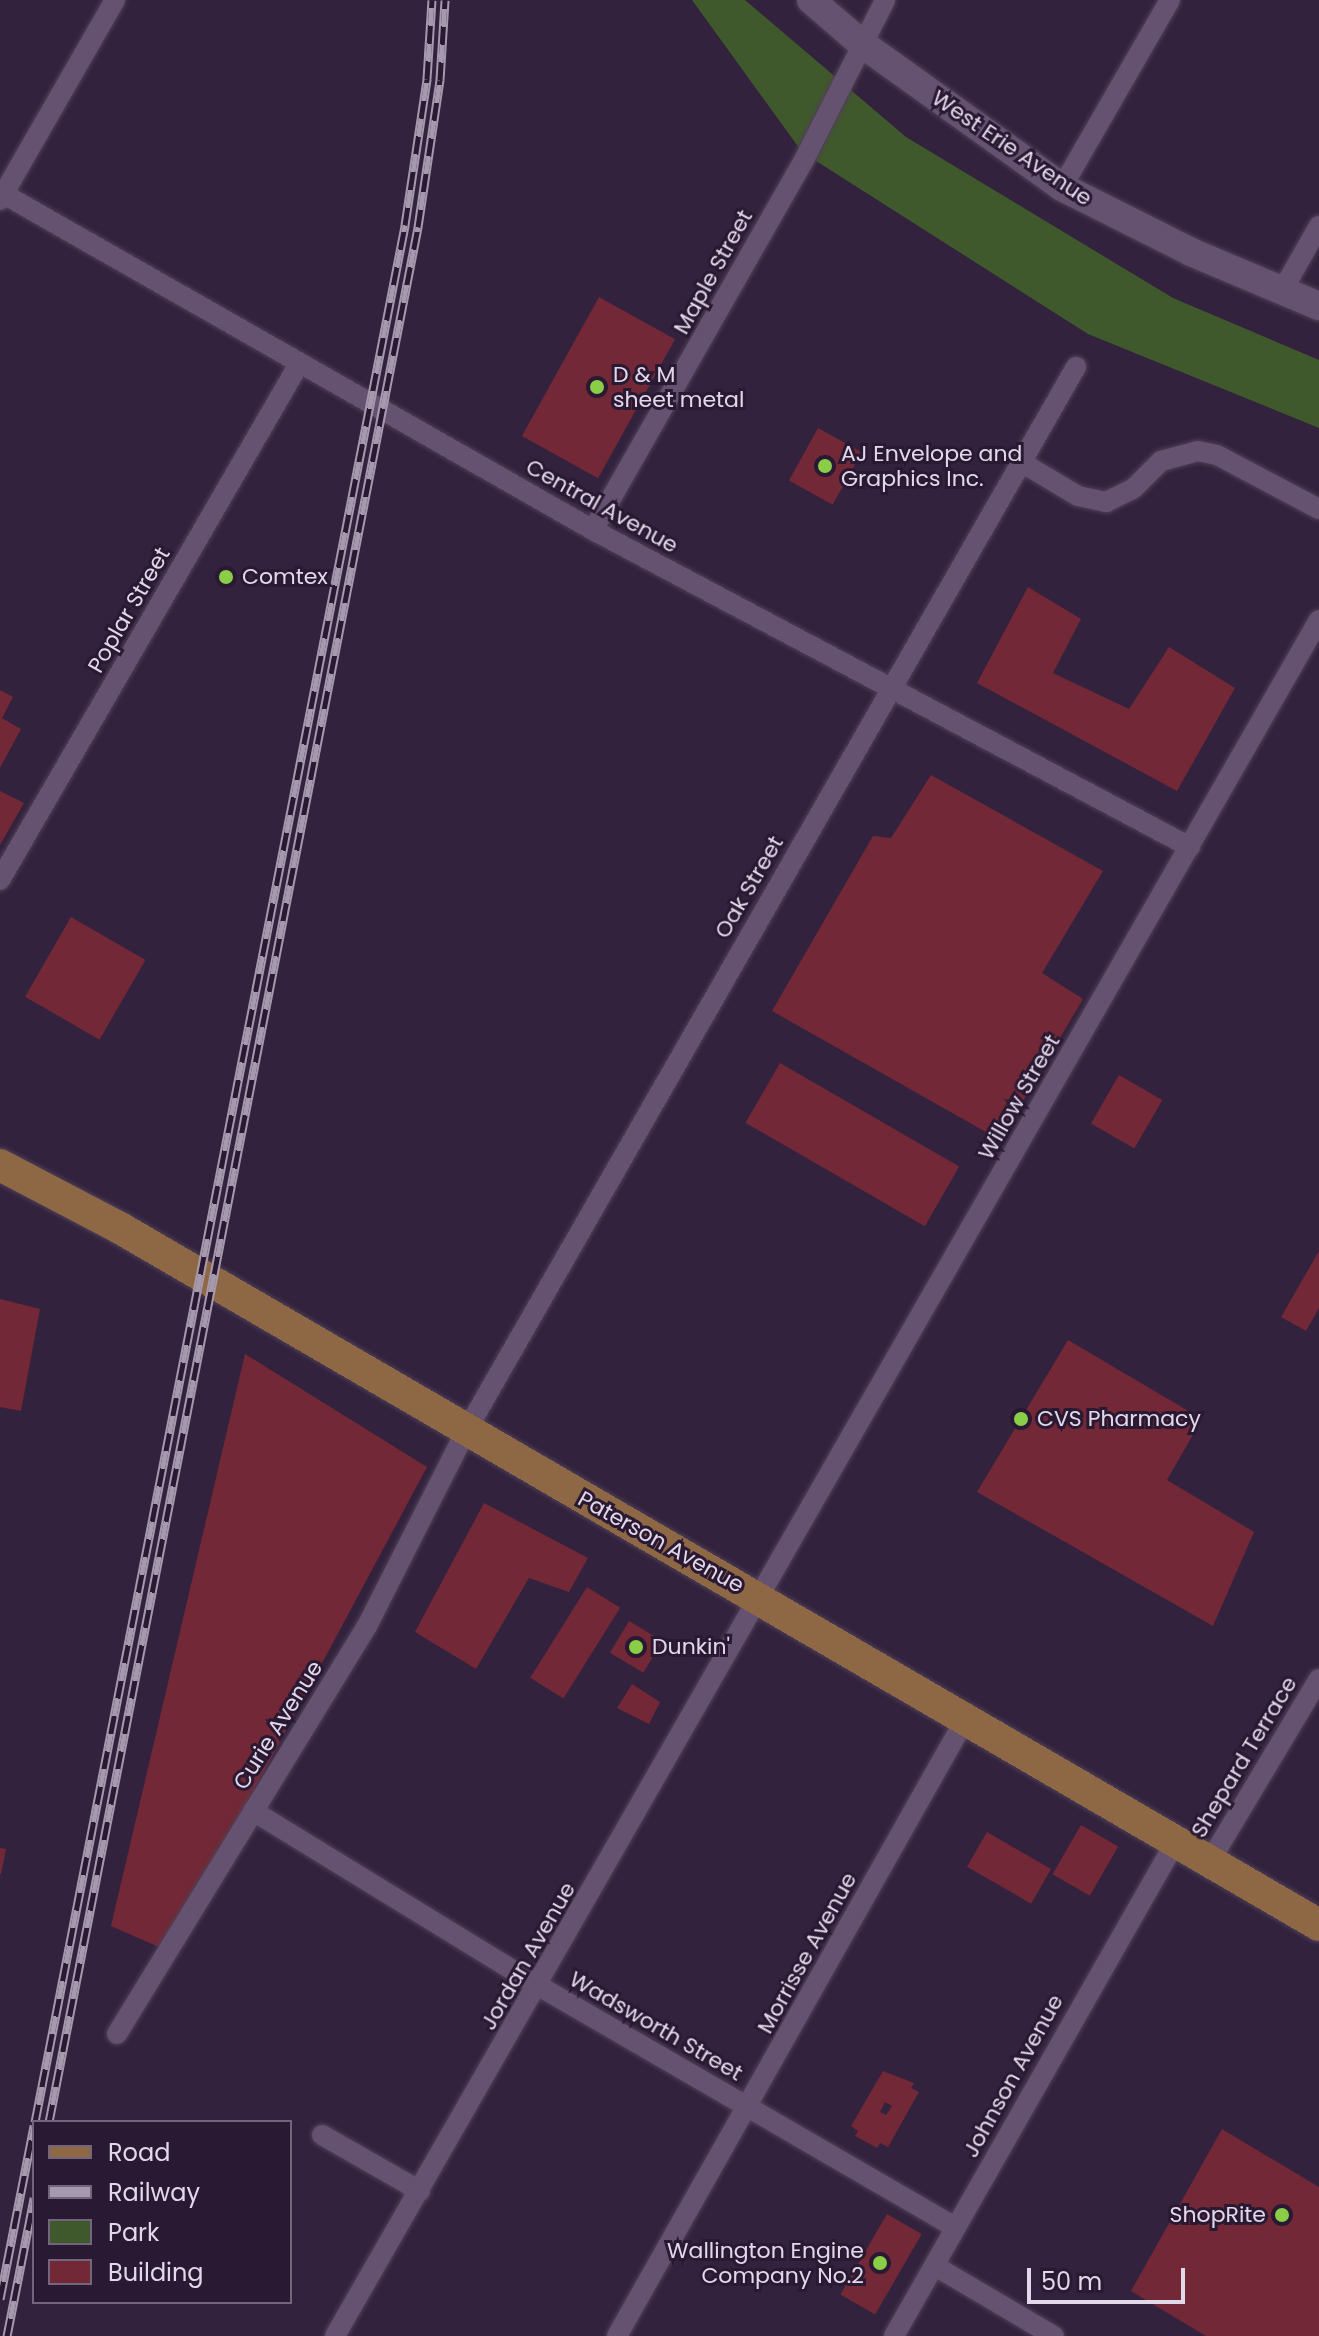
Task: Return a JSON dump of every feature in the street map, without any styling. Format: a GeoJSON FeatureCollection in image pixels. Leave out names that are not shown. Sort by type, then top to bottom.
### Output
{"type":"FeatureCollection","features":[{"type":"Feature","properties":{"kind":"main road","name":"Paterson Avenue"},"geometry":{"type":"LineString","coordinates":[[0,1165],[120,1228],[465,1433],[762,1598],[1319,1925]]}},
{"type":"Feature","properties":{"kind":"street"},"geometry":{"type":"LineString","coordinates":[[1,196],[115,0]]}},
{"type":"Feature","properties":{"kind":"street","name":"West Erie Avenue"},"geometry":{"type":"LineString","coordinates":[[811,0],[861,43],[1062,187],[1191,252],[1319,306]]}},
{"type":"Feature","properties":{"kind":"street","name":"Maple Street"},"geometry":{"type":"LineString","coordinates":[[593,530],[805,158],[885,0]]}},
{"type":"Feature","properties":{"kind":"street"},"geometry":{"type":"LineString","coordinates":[[1062,187],[1170,0]]}},
{"type":"Feature","properties":{"kind":"street","name":"Central Avenue"},"geometry":{"type":"LineString","coordinates":[[1,196],[593,530],[889,692],[1190,847]]}},
{"type":"Feature","properties":{"kind":"street"},"geometry":{"type":"LineString","coordinates":[[1282,291],[1319,226]]}},
{"type":"Feature","properties":{"kind":"street","name":"Poplar Street"},"geometry":{"type":"LineString","coordinates":[[0,880],[299,364]]}},
{"type":"Feature","properties":{"kind":"street","name":"Oak Street"},"geometry":{"type":"LineString","coordinates":[[465,1433],[1076,367]]}},
{"type":"Feature","properties":{"kind":"street"},"geometry":{"type":"LineString","coordinates":[[1021,462],[1078,496],[1106,502],[1133,489],[1161,461],[1198,451],[1217,455],[1319,509]]}},
{"type":"Feature","properties":{"kind":"street","name":"Willow Street"},"geometry":{"type":"LineString","coordinates":[[762,1598],[1319,620]]}},
{"type":"Feature","properties":{"kind":"street","name":"Curie Avenue"},"geometry":{"type":"LineString","coordinates":[[117,2034],[367,1626],[465,1433]]}},
{"type":"Feature","properties":{"kind":"street","name":"Jordan Avenue"},"geometry":{"type":"LineString","coordinates":[[335,2336],[762,1598]]}},
{"type":"Feature","properties":{"kind":"street","name":"Shepard Terrace"},"geometry":{"type":"LineString","coordinates":[[1210,1861],[1319,1679]]}},
{"type":"Feature","properties":{"kind":"street","name":"Morrisse Avenue"},"geometry":{"type":"LineString","coordinates":[[617,2336],[966,1718]]}},
{"type":"Feature","properties":{"kind":"street","name":"Wadsworth Street"},"geometry":{"type":"LineString","coordinates":[[253,1811],[539,1986],[955,2227]]}},
{"type":"Feature","properties":{"kind":"street","name":"Johnson Avenue"},"geometry":{"type":"LineString","coordinates":[[894,2336],[1176,1841]]}},
{"type":"Feature","properties":{"kind":"street"},"geometry":{"type":"LineString","coordinates":[[322,2135],[420,2191]]}},
{"type":"Feature","properties":{"kind":"street"},"geometry":{"type":"LineString","coordinates":[[935,2266],[1054,2336]]}},
{"type":"Feature","properties":{"kind":"green space"},"geometry":{"type":"Polygon","coordinates":[[[692,0],[745,0],[906,137],[1173,298],[1319,360],[1319,428],[1088,334],[802,152],[692,0]]]}},
{"type":"Feature","properties":{"kind":"building","name":"D & M sheet metal"},"geometry":{"type":"Polygon","coordinates":[[[599,297],[675,339],[598,478],[522,436],[599,297]]]}},
{"type":"Feature","properties":{"kind":"building","name":"AJ Envelope and Graphics Inc."},"geometry":{"type":"Polygon","coordinates":[[[818,428],[862,452],[833,505],[789,480],[818,428]]]}},
{"type":"Feature","properties":{"kind":"building"},"geometry":{"type":"Polygon","coordinates":[[[1028,587],[1081,619],[1053,673],[1129,709],[1169,647],[1235,688],[1177,791],[977,683],[1028,587]]]}},
{"type":"Feature","properties":{"kind":"building"},"geometry":{"type":"Polygon","coordinates":[[[0,690],[13,697],[2,718],[21,729],[0,768],[0,690]]]}},
{"type":"Feature","properties":{"kind":"building"},"geometry":{"type":"Polygon","coordinates":[[[931,775],[1103,871],[1042,973],[1083,999],[1000,1140],[772,1011],[873,836],[891,838],[931,775]]]}},
{"type":"Feature","properties":{"kind":"building"},"geometry":{"type":"Polygon","coordinates":[[[0,791],[24,803],[0,845],[0,791]]]}},
{"type":"Feature","properties":{"kind":"building"},"geometry":{"type":"Polygon","coordinates":[[[71,917],[145,960],[99,1040],[25,997],[71,917]]]}},
{"type":"Feature","properties":{"kind":"building"},"geometry":{"type":"Polygon","coordinates":[[[780,1063],[959,1166],[925,1226],[746,1123],[780,1063]]]}},
{"type":"Feature","properties":{"kind":"building"},"geometry":{"type":"Polygon","coordinates":[[[1119,1075],[1162,1100],[1134,1148],[1091,1123],[1119,1075]]]}},
{"type":"Feature","properties":{"kind":"building"},"geometry":{"type":"Polygon","coordinates":[[[1319,1251],[1319,1308],[1306,1331],[1281,1317],[1319,1251]]]}},
{"type":"Feature","properties":{"kind":"building"},"geometry":{"type":"Polygon","coordinates":[[[0,1299],[40,1309],[21,1411],[0,1407],[0,1299]]]}},
{"type":"Feature","properties":{"kind":"building"},"geometry":{"type":"Polygon","coordinates":[[[1068,1340],[1202,1419],[1167,1480],[1254,1532],[1213,1626],[977,1492],[1068,1340]]]}},
{"type":"Feature","properties":{"kind":"building"},"geometry":{"type":"Polygon","coordinates":[[[245,1354],[427,1467],[168,1951],[111,1926],[245,1354]]]}},
{"type":"Feature","properties":{"kind":"building"},"geometry":{"type":"Polygon","coordinates":[[[484,1503],[588,1558],[569,1592],[529,1578],[476,1669],[415,1632],[484,1503]]]}},
{"type":"Feature","properties":{"kind":"building"},"geometry":{"type":"Polygon","coordinates":[[[587,1587],[620,1608],[563,1698],[530,1678],[587,1587]]]}},
{"type":"Feature","properties":{"kind":"building","name":"Dunkin'"},"geometry":{"type":"Polygon","coordinates":[[[629,1621],[662,1641],[643,1673],[610,1653],[629,1621]]]}},
{"type":"Feature","properties":{"kind":"building"},"geometry":{"type":"Polygon","coordinates":[[[632,1684],[660,1702],[649,1724],[617,1708],[632,1684]]]}},
{"type":"Feature","properties":{"kind":"building"},"geometry":{"type":"Polygon","coordinates":[[[1081,1825],[1118,1846],[1090,1896],[1052,1874],[1081,1825]]]}},
{"type":"Feature","properties":{"kind":"building"},"geometry":{"type":"Polygon","coordinates":[[[987,1832],[1051,1869],[1031,1904],[967,1867],[987,1832]]]}},
{"type":"Feature","properties":{"kind":"building"},"geometry":{"type":"Polygon","coordinates":[[[0,1848],[6,1849],[1,1874],[0,1874],[0,1848]]]}},
{"type":"Feature","properties":{"kind":"building"},"geometry":{"type":"Polygon","coordinates":[[[883,2071],[914,2083],[911,2088],[919,2092],[888,2147],[880,2143],[877,2148],[855,2136],[858,2131],[851,2126],[883,2071]],[[885,2102],[880,2112],[886,2115],[892,2106],[885,2102]]]}},
{"type":"Feature","properties":{"kind":"building"},"geometry":{"type":"Polygon","coordinates":[[[1222,2129],[1319,2187],[1319,2336],[1206,2336],[1131,2291],[1222,2129]]]}},
{"type":"Feature","properties":{"kind":"building"},"geometry":{"type":"Polygon","coordinates":[[[887,2214],[922,2234],[875,2315],[840,2295],[887,2214]]]}},
{"type":"Feature","properties":{"kind":"railway"},"geometry":{"type":"LineString","coordinates":[[35,2120],[405,225],[427,79],[432,0]]}},
{"type":"Feature","properties":{"kind":"railway"},"geometry":{"type":"LineString","coordinates":[[49,2120],[418,227],[440,80],[445,0]]}},
{"type":"Feature","properties":{"kind":"railway"},"geometry":{"type":"LineString","coordinates":[[0,2299],[32,2135]]}},
{"type":"Feature","properties":{"kind":"railway"},"geometry":{"type":"LineString","coordinates":[[7,2336],[32,2208]]}},
{"type":"Feature","properties":{"kind":"place","name":"D & M sheet metal"},"geometry":{"type":"Point","coordinates":[597,387]}},
{"type":"Feature","properties":{"kind":"place","name":"AJ Envelope and Graphics Inc."},"geometry":{"type":"Point","coordinates":[825,466]}},
{"type":"Feature","properties":{"kind":"place","name":"Comtex"},"geometry":{"type":"Point","coordinates":[226,577]}},
{"type":"Feature","properties":{"kind":"place","name":"CVS Pharmacy"},"geometry":{"type":"Point","coordinates":[1021,1419]}},
{"type":"Feature","properties":{"kind":"place","name":"Dunkin'"},"geometry":{"type":"Point","coordinates":[636,1647]}},
{"type":"Feature","properties":{"kind":"place","name":"ShopRite"},"geometry":{"type":"Point","coordinates":[1282,2215]}},
{"type":"Feature","properties":{"kind":"place","name":"Wallington Engine Company No.2"},"geometry":{"type":"Point","coordinates":[880,2263]}}]}
